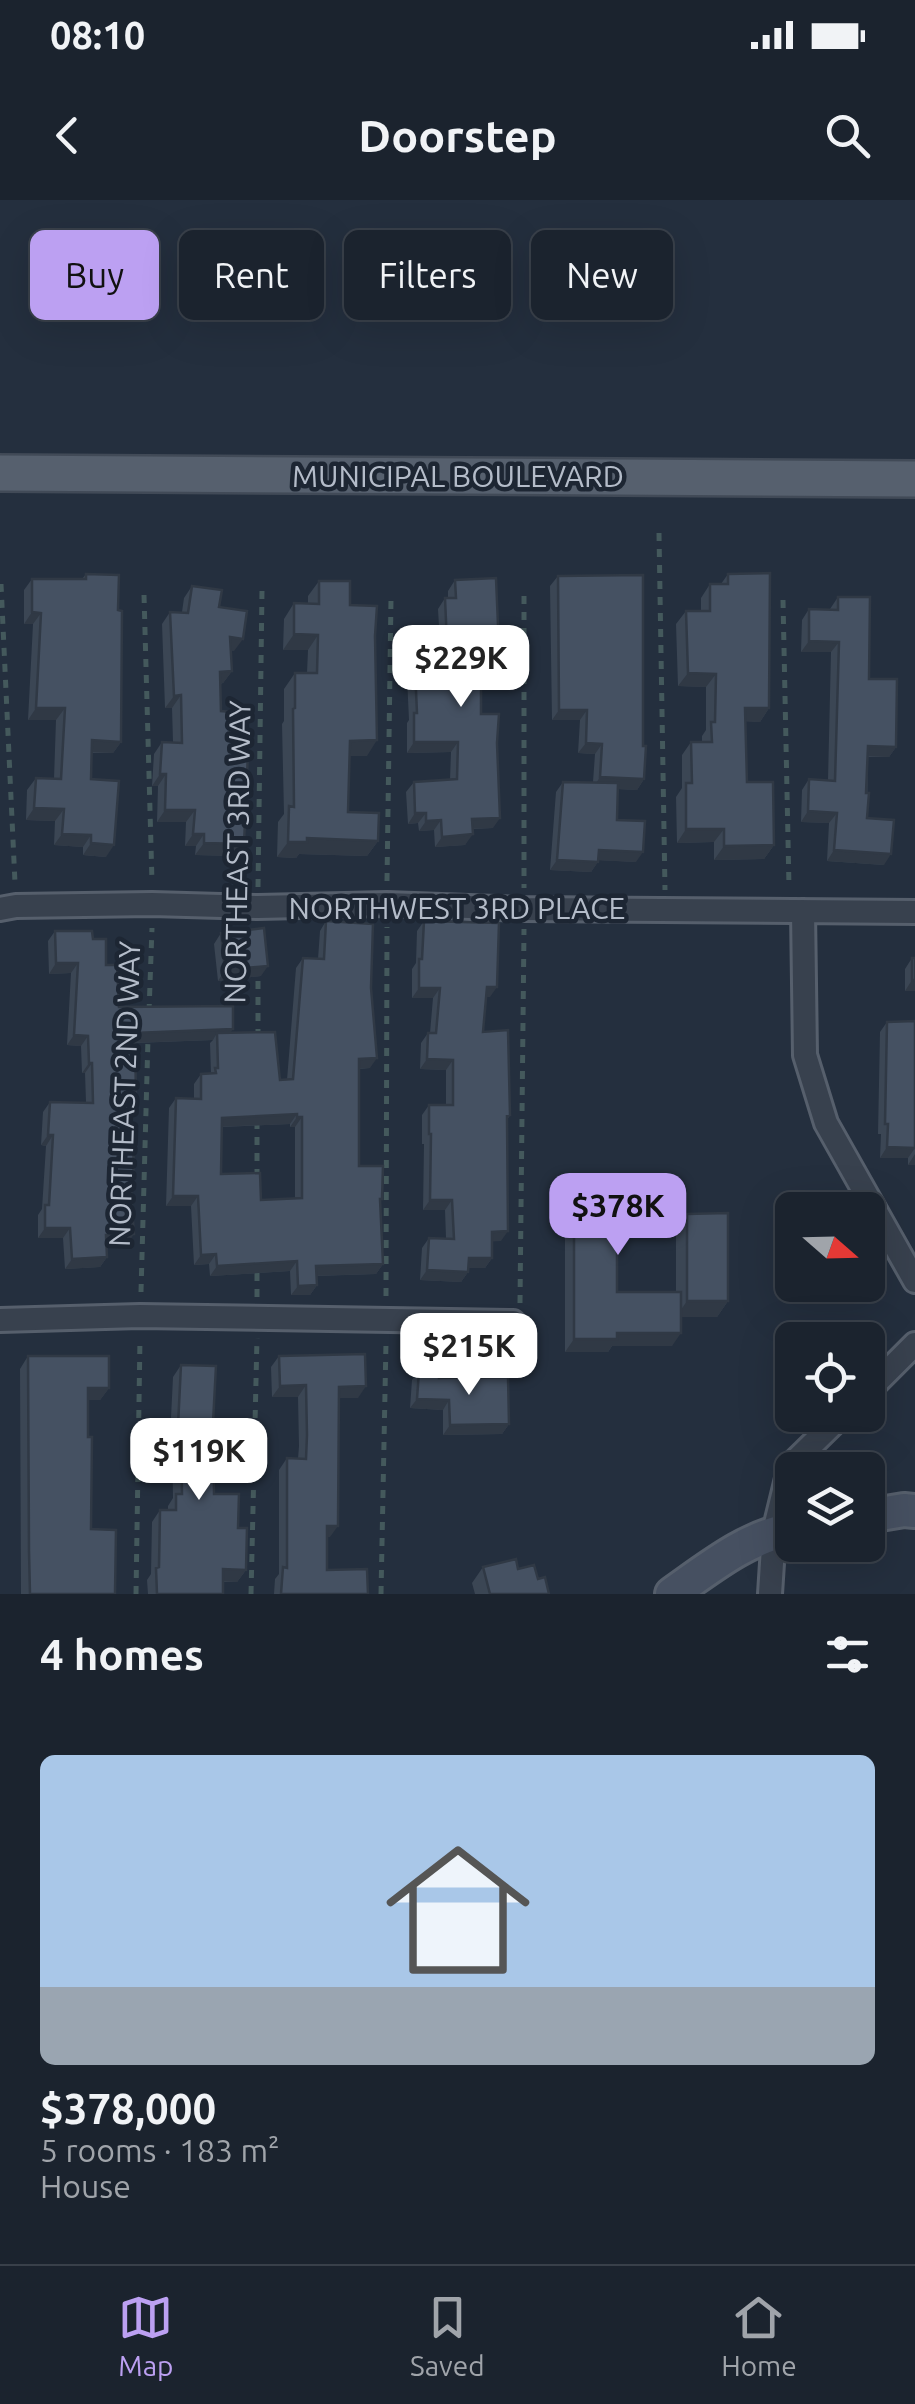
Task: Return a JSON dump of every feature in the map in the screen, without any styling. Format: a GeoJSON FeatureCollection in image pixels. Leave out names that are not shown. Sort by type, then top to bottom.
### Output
{"type":"FeatureCollection","features":[{"type":"Feature","properties":{"kind":"main road","name":"MUNICIPAL BOULEVARD"},"geometry":{"type":"LineString","coordinates":[[0,473],[915,479]]}},
{"type":"Feature","properties":{"kind":"street","name":"NORTHWEST 3RD PLACE"},"geometry":{"type":"LineString","coordinates":[[8,907],[387,904],[915,912]]}},
{"type":"Feature","properties":{"kind":"street"},"geometry":{"type":"LineString","coordinates":[[796,911],[805,1055],[826,1123],[915,1281]]}},
{"type":"Feature","properties":{"kind":"street"},"geometry":{"type":"LineString","coordinates":[[0,1320],[140,1316],[513,1322]]}},
{"type":"Feature","properties":{"kind":"street"},"geometry":{"type":"LineString","coordinates":[[885,1373],[915,1344]]}},
{"type":"Feature","properties":{"kind":"street"},"geometry":{"type":"LineString","coordinates":[[804,1452],[825,1432]]}},
{"type":"Feature","properties":{"kind":"street"},"geometry":{"type":"LineString","coordinates":[[885,1513],[915,1510]]}},
{"type":"Feature","properties":{"kind":"street"},"geometry":{"type":"LineString","coordinates":[[672,1594],[728,1555],[775,1534]]}},
{"type":"Feature","properties":{"kind":"street"},"geometry":{"type":"LineString","coordinates":[[770,1594],[777,1562]]}},
{"type":"Feature","properties":{"kind":"path"},"geometry":{"type":"LineString","coordinates":[[659,533],[666,910]]}},
{"type":"Feature","properties":{"kind":"path"},"geometry":{"type":"LineString","coordinates":[[1,584],[8,907]]}},
{"type":"Feature","properties":{"kind":"path","name":"NORTHEAST 3RD WAY"},"geometry":{"type":"LineString","coordinates":[[258,907],[262,590]]}},
{"type":"Feature","properties":{"kind":"path","name":"NORTHEAST 2ND WAY"},"geometry":{"type":"LineString","coordinates":[[136,1594],[152,904],[144,595]]}},
{"type":"Feature","properties":{"kind":"path"},"geometry":{"type":"LineString","coordinates":[[513,1322],[520,1315],[524,596]]}},
{"type":"Feature","properties":{"kind":"path"},"geometry":{"type":"LineString","coordinates":[[380,1594],[391,599]]}},
{"type":"Feature","properties":{"kind":"path"},"geometry":{"type":"LineString","coordinates":[[783,600],[796,911]]}},
{"type":"Feature","properties":{"kind":"path","name":"NORTHEAST 3RD WAY"},"geometry":{"type":"LineString","coordinates":[[258,966],[258,1044]]}},
{"type":"Feature","properties":{"kind":"path"},"geometry":{"type":"LineString","coordinates":[[257,1122],[257,1180]]}},
{"type":"Feature","properties":{"kind":"path"},"geometry":{"type":"LineString","coordinates":[[251,1594],[257,1258]]}},
{"type":"Feature","properties":{"kind":"building"},"geometry":{"type":"Polygon","coordinates":[[[770,573],[769,708],[745,708],[747,782],[773,782],[774,845],[724,846],[724,829],[686,829],[686,783],[692,783],[691,742],[712,742],[716,674],[688,673],[686,611],[710,611],[710,584],[728,584],[728,574],[770,573]]]}},
{"type":"Feature","properties":{"kind":"building"},"geometry":{"type":"Polygon","coordinates":[[[86,574],[119,575],[121,742],[92,740],[91,779],[119,781],[114,845],[91,843],[91,835],[62,834],[64,809],[34,808],[36,778],[61,779],[65,708],[36,708],[41,613],[32,612],[32,579],[86,579],[86,574]]]}},
{"type":"Feature","properties":{"kind":"building"},"geometry":{"type":"Polygon","coordinates":[[[643,575],[644,779],[600,777],[602,744],[586,743],[587,710],[559,710],[558,576],[643,575]]]}},
{"type":"Feature","properties":{"kind":"building"},"geometry":{"type":"Polygon","coordinates":[[[496,578],[500,672],[481,672],[481,714],[499,714],[500,818],[472,819],[473,834],[442,837],[441,820],[426,821],[426,813],[415,813],[414,782],[457,779],[458,742],[414,742],[414,646],[447,644],[445,598],[456,598],[455,580],[496,578]]]}},
{"type":"Feature","properties":{"kind":"building"},"geometry":{"type":"Polygon","coordinates":[[[319,581],[350,581],[350,605],[377,606],[377,740],[350,741],[348,812],[379,813],[378,841],[307,838],[307,842],[288,842],[289,806],[294,807],[295,673],[317,673],[318,635],[294,634],[294,603],[319,604],[319,581]]]}},
{"type":"Feature","properties":{"kind":"building"},"geometry":{"type":"Polygon","coordinates":[[[192,586],[222,590],[219,607],[247,611],[243,639],[230,637],[232,671],[220,672],[221,711],[245,713],[244,730],[249,730],[244,844],[204,843],[204,834],[193,834],[195,810],[165,810],[166,774],[160,774],[162,742],[182,743],[181,695],[174,696],[170,612],[188,613],[192,586]]]}},
{"type":"Feature","properties":{"kind":"building"},"geometry":{"type":"Polygon","coordinates":[[[838,597],[870,597],[869,679],[897,679],[896,747],[868,746],[866,793],[867,818],[894,820],[891,854],[834,850],[837,813],[808,811],[809,779],[835,781],[839,642],[809,641],[809,609],[838,610],[838,597]]]}},
{"type":"Feature","properties":{"kind":"building"},"geometry":{"type":"Polygon","coordinates":[[[563,782],[618,783],[617,820],[645,821],[643,852],[599,850],[598,862],[557,860],[563,782]]]}},
{"type":"Feature","properties":{"kind":"building"},"geometry":{"type":"Polygon","coordinates":[[[326,921],[373,924],[371,988],[377,1058],[359,1059],[359,1166],[383,1166],[383,1264],[316,1266],[317,1285],[298,1286],[297,1261],[217,1266],[216,1254],[201,1255],[198,1196],[173,1196],[176,1098],[201,1099],[201,1074],[216,1073],[218,1068],[217,1033],[275,1032],[280,1080],[293,1079],[303,958],[324,959],[326,921]],[[302,1117],[222,1118],[221,1174],[260,1173],[261,1200],[302,1198],[302,1117]]]}},
{"type":"Feature","properties":{"kind":"building"},"geometry":{"type":"Polygon","coordinates":[[[424,921],[499,923],[497,987],[487,987],[483,1032],[508,1030],[508,1231],[492,1232],[492,1258],[469,1258],[468,1272],[427,1270],[429,1238],[454,1239],[452,1200],[430,1200],[429,1134],[429,1105],[453,1105],[453,1060],[427,1059],[428,1033],[436,1033],[440,988],[419,988],[424,921]]]}},
{"type":"Feature","properties":{"kind":"building"},"geometry":{"type":"Polygon","coordinates":[[[264,928],[268,966],[225,970],[221,933],[264,928]]]}},
{"type":"Feature","properties":{"kind":"building"},"geometry":{"type":"Polygon","coordinates":[[[55,931],[92,931],[93,939],[106,939],[106,965],[117,965],[119,1007],[233,1006],[233,1029],[135,1033],[136,1099],[130,1100],[134,1234],[106,1235],[107,1257],[72,1259],[70,1228],[45,1228],[53,1135],[48,1135],[50,1102],[93,1103],[88,1036],[74,1035],[78,963],[56,963],[55,931]]]}},
{"type":"Feature","properties":{"kind":"building"},"geometry":{"type":"Polygon","coordinates":[[[915,958],[915,980],[912,980],[915,958]]]}},
{"type":"Feature","properties":{"kind":"building"},"geometry":{"type":"Polygon","coordinates":[[[915,1021],[915,1148],[887,1147],[887,1022],[915,1021]]]}},
{"type":"Feature","properties":{"kind":"building"},"geometry":{"type":"Polygon","coordinates":[[[617,1174],[617,1182],[679,1184],[678,1225],[617,1223],[617,1292],[681,1292],[681,1333],[617,1333],[617,1339],[574,1339],[574,1175],[617,1174]]]}},
{"type":"Feature","properties":{"kind":"building"},"geometry":{"type":"Polygon","coordinates":[[[728,1213],[728,1301],[687,1301],[687,1214],[728,1213]]]}},
{"type":"Feature","properties":{"kind":"building"},"geometry":{"type":"Polygon","coordinates":[[[365,1354],[366,1386],[339,1387],[338,1526],[327,1526],[327,1570],[367,1569],[368,1594],[281,1594],[283,1567],[287,1568],[287,1458],[306,1459],[307,1435],[306,1385],[280,1386],[279,1356],[365,1354]]]}},
{"type":"Feature","properties":{"kind":"building"},"geometry":{"type":"Polygon","coordinates":[[[28,1356],[109,1356],[109,1388],[88,1388],[88,1437],[92,1437],[91,1529],[116,1530],[115,1594],[30,1594],[28,1356]]]}},
{"type":"Feature","properties":{"kind":"building"},"geometry":{"type":"Polygon","coordinates":[[[181,1365],[216,1366],[214,1494],[239,1494],[238,1528],[247,1528],[246,1570],[223,1569],[223,1594],[157,1594],[160,1510],[176,1510],[176,1494],[182,1494],[178,1426],[181,1365]]]}},
{"type":"Feature","properties":{"kind":"building"},"geometry":{"type":"Polygon","coordinates":[[[419,1371],[439,1372],[439,1378],[508,1377],[509,1424],[450,1425],[449,1400],[417,1399],[419,1371]]]}},
{"type":"Feature","properties":{"kind":"building"},"geometry":{"type":"Polygon","coordinates":[[[516,1559],[518,1569],[534,1565],[538,1579],[545,1577],[549,1594],[490,1594],[483,1567],[516,1559]]]}}]}
